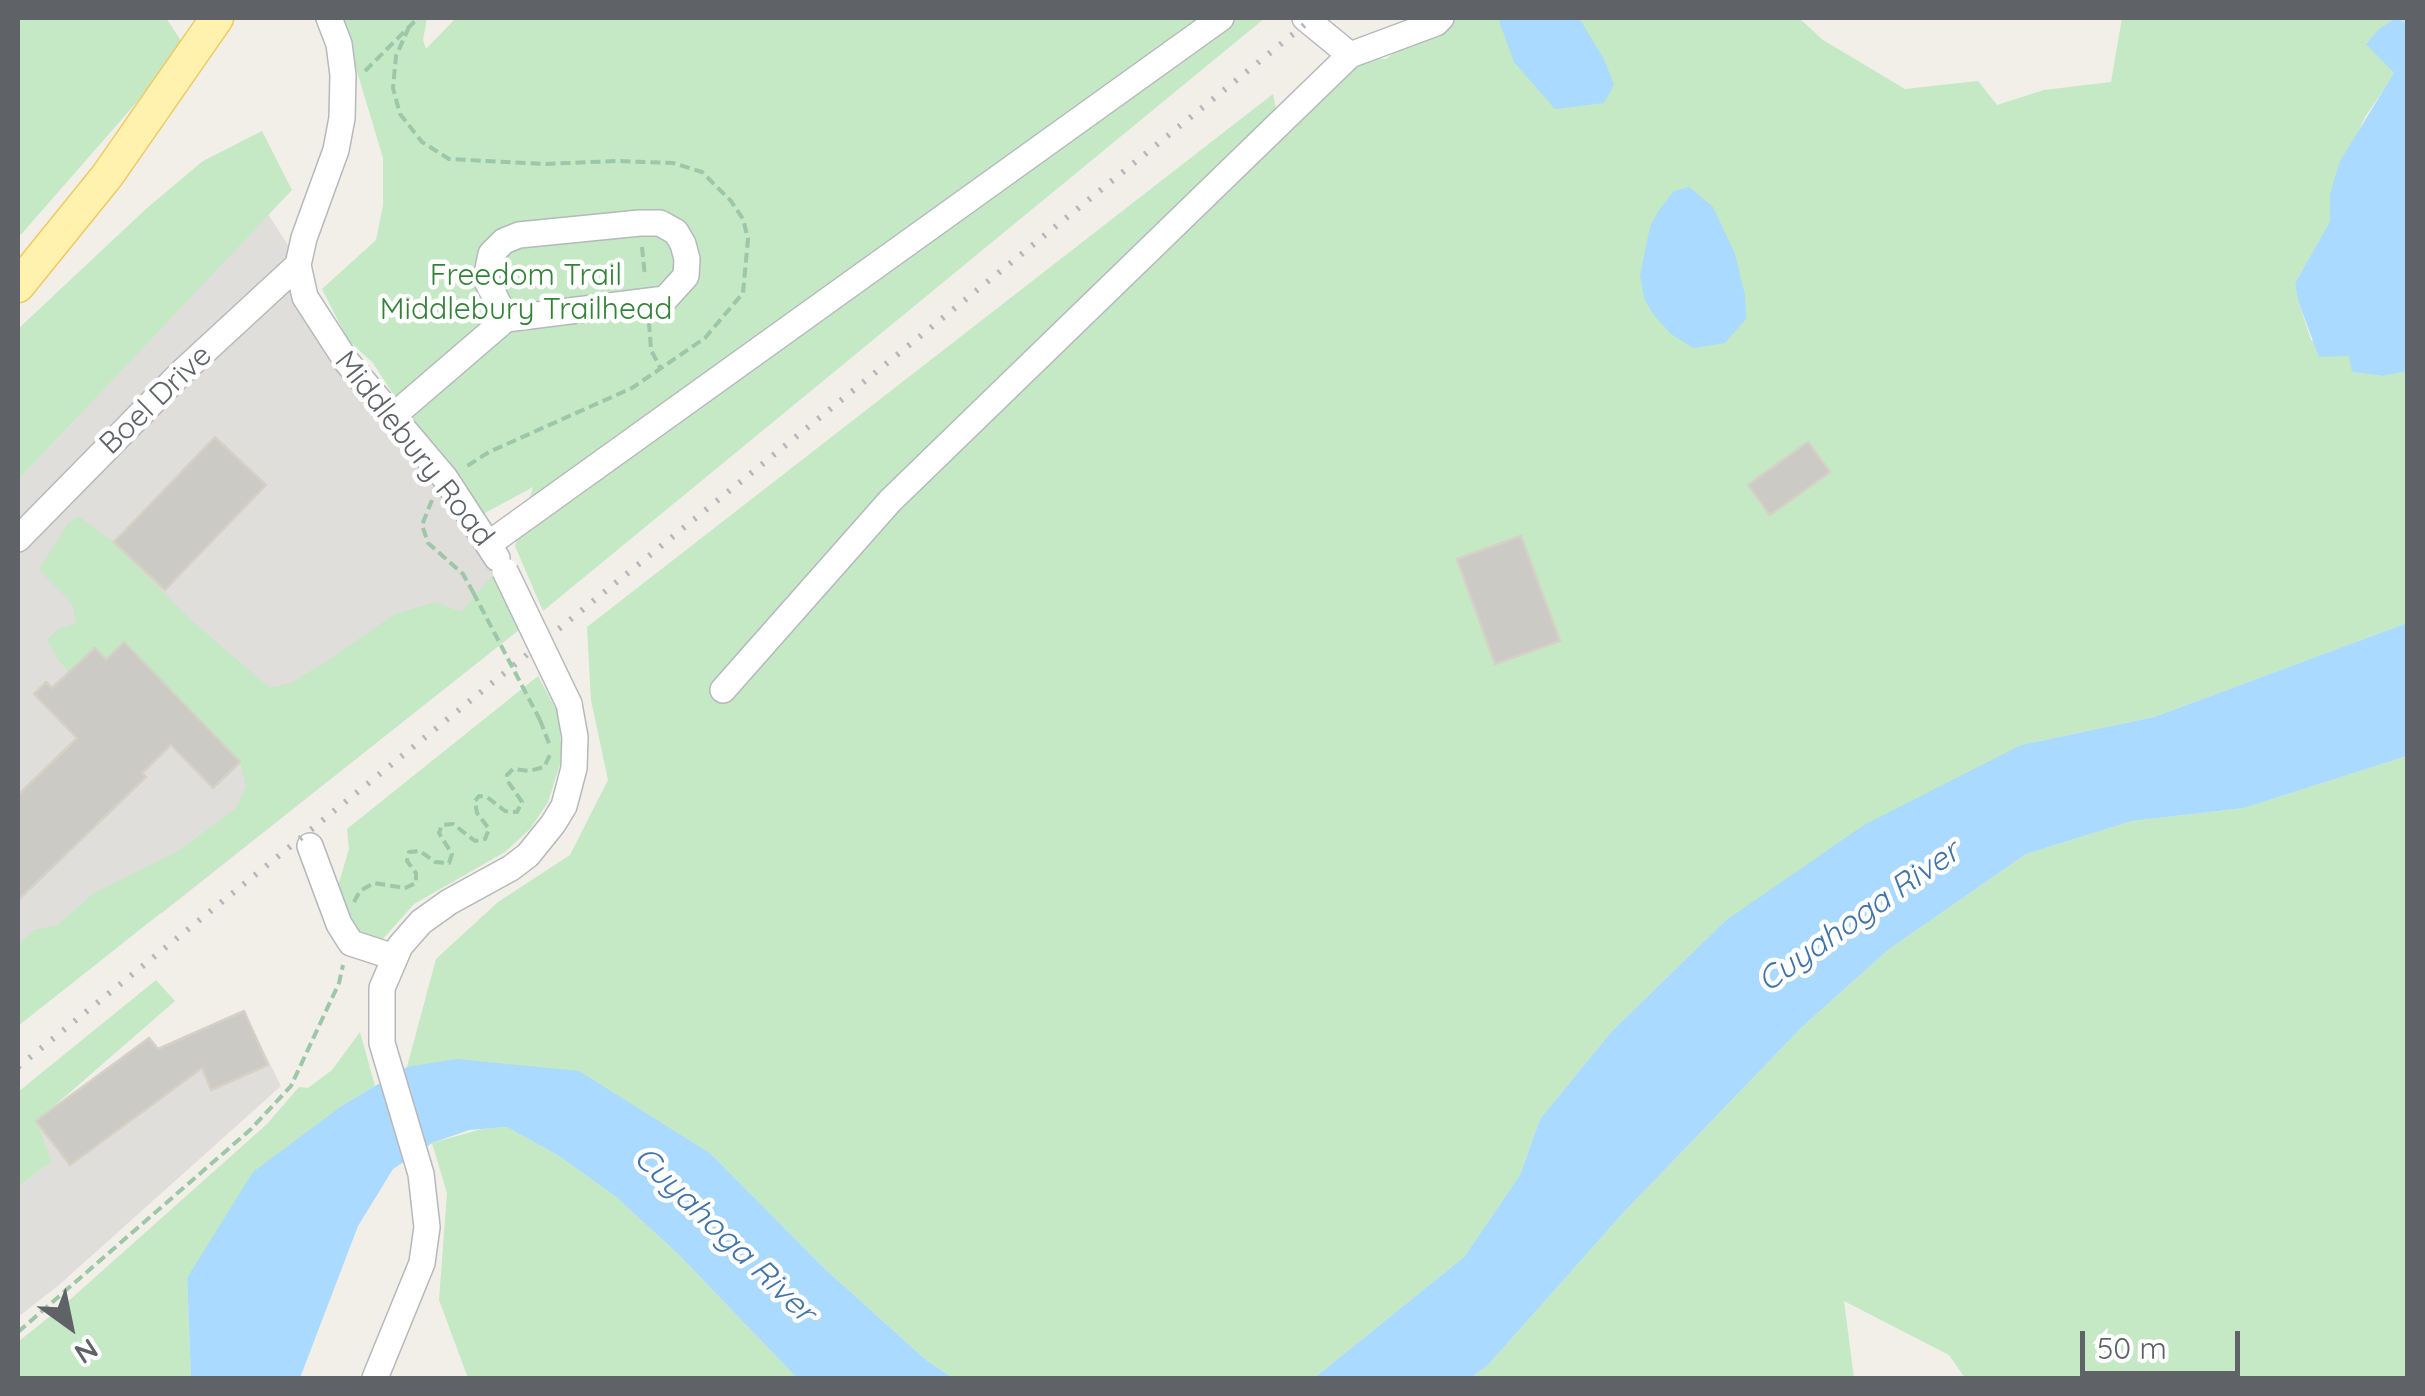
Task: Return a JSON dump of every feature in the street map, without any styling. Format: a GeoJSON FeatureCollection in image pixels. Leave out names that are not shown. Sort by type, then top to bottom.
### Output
{"type":"FeatureCollection","features":[{"type":"Feature","properties":{"kind":"main road"},"geometry":{"type":"LineString","coordinates":[[18,286],[107,176],[217,18]]}},
{"type":"Feature","properties":{"kind":"street"},"geometry":{"type":"LineString","coordinates":[[298,265],[336,150],[342,94],[339,44],[330,18]]}},
{"type":"Feature","properties":{"kind":"street"},"geometry":{"type":"LineString","coordinates":[[490,544],[1221,18]]}},
{"type":"Feature","properties":{"kind":"street"},"geometry":{"type":"LineString","coordinates":[[1305,18],[1350,55]]}},
{"type":"Feature","properties":{"kind":"street"},"geometry":{"type":"LineString","coordinates":[[722,690],[890,501],[1350,55],[1441,18]]}},
{"type":"Feature","properties":{"kind":"street"},"geometry":{"type":"LineString","coordinates":[[392,417],[506,319],[665,299],[686,276],[683,244],[676,232],[660,223],[519,235],[504,241],[491,254],[486,279],[506,319]]}},
{"type":"Feature","properties":{"kind":"street","name":"Middlebury Road"},"geometry":{"type":"LineString","coordinates":[[298,265],[305,297],[324,330],[445,478],[490,544],[569,704],[575,737],[574,768],[564,806],[554,824],[528,855],[511,868],[421,922],[394,957],[382,988],[382,1043],[420,1174],[426,1204],[426,1242],[422,1263],[375,1378]]}},
{"type":"Feature","properties":{"kind":"street","name":"Boel Drive"},"geometry":{"type":"LineString","coordinates":[[18,539],[181,374],[298,265]]}},
{"type":"Feature","properties":{"kind":"street"},"geometry":{"type":"LineString","coordinates":[[310,846],[339,924],[351,942],[394,957]]}},
{"type":"Feature","properties":{"kind":"path"},"geometry":{"type":"LineString","coordinates":[[342,94],[418,18]]}},
{"type":"Feature","properties":{"kind":"path"},"geometry":{"type":"LineString","coordinates":[[18,1332],[250,1130],[291,1086],[339,983],[354,903],[360,891],[374,883],[405,888],[416,883],[416,874],[407,862],[409,852],[420,851],[443,865],[449,863],[452,854],[439,833],[442,825],[453,824],[475,841],[485,839],[488,829],[473,806],[479,796],[487,796],[512,814],[517,812],[522,802],[506,780],[508,775],[513,769],[537,770],[550,759],[548,736],[473,592]]}},
{"type":"Feature","properties":{"kind":"shaded area"},"geometry":{"type":"Polygon","coordinates":[[[268,214],[501,577],[492,577],[520,629],[162,913],[18,977],[18,480],[268,214]]]}},
{"type":"Feature","properties":{"kind":"shaded area"},"geometry":{"type":"Polygon","coordinates":[[[244,1011],[281,1086],[59,1285],[18,1317],[18,1187],[51,1162],[36,1121],[149,1038],[158,1049],[244,1011]]]}},
{"type":"Feature","properties":{"kind":"green space"},"geometry":{"type":"Polygon","coordinates":[[[18,18],[166,18],[185,47],[18,238],[18,18]]]}},
{"type":"Feature","properties":{"kind":"green space","name":"Freedom Trail Middlebury Trailhead"},"geometry":{"type":"Polygon","coordinates":[[[341,18],[427,18],[423,40],[426,49],[456,18],[1265,18],[543,611],[515,546],[533,487],[474,519],[373,363],[348,340],[322,289],[376,240],[383,205],[383,158],[341,18]]]}},
{"type":"Feature","properties":{"kind":"green space"},"geometry":{"type":"Polygon","coordinates":[[[1440,18],[1799,18],[1823,40],[1905,89],[1978,81],[1997,105],[2044,90],[2111,82],[2122,18],[2396,18],[2366,43],[2395,73],[2365,117],[2330,194],[2330,221],[2295,283],[2311,340],[2349,356],[2353,372],[2383,376],[2407,371],[2407,623],[2154,717],[2021,745],[1725,921],[1612,1031],[1540,1119],[1520,1175],[1464,1257],[1314,1378],[953,1378],[926,1360],[824,1268],[711,1154],[407,1067],[436,959],[498,902],[570,855],[608,780],[591,700],[587,627],[1273,94],[1277,113],[1331,57],[1386,59],[1440,18]]]}},
{"type":"Feature","properties":{"kind":"green space"},"geometry":{"type":"Polygon","coordinates":[[[262,131],[292,190],[18,480],[18,329],[203,161],[262,131]]]}},
{"type":"Feature","properties":{"kind":"green space"},"geometry":{"type":"Polygon","coordinates":[[[78,516],[114,542],[192,621],[270,688],[291,683],[395,614],[436,602],[461,612],[492,576],[520,629],[18,1026],[18,945],[34,930],[58,925],[93,894],[178,851],[235,809],[246,787],[240,762],[125,642],[106,660],[96,649],[70,673],[57,658],[47,640],[58,629],[76,623],[72,603],[39,570],[68,523],[78,516]]]}},
{"type":"Feature","properties":{"kind":"green space"},"geometry":{"type":"Polygon","coordinates":[[[538,676],[559,715],[562,758],[548,802],[530,829],[505,852],[414,904],[380,942],[359,932],[345,911],[338,886],[349,849],[347,829],[538,676]]]}},
{"type":"Feature","properties":{"kind":"green space"},"geometry":{"type":"Polygon","coordinates":[[[2407,756],[2407,1378],[1965,1378],[1949,1355],[1844,1301],[1854,1378],[1471,1378],[1488,1365],[1623,1213],[1802,1027],[1888,950],[2026,854],[2132,821],[2244,808],[2407,756]]]}},
{"type":"Feature","properties":{"kind":"green space"},"geometry":{"type":"Polygon","coordinates":[[[156,980],[175,1001],[37,1121],[51,1162],[18,1187],[18,1092],[156,980]]]}},
{"type":"Feature","properties":{"kind":"green space"},"geometry":{"type":"Polygon","coordinates":[[[360,1032],[375,1086],[343,1105],[187,1278],[191,1378],[18,1378],[18,1342],[267,1124],[299,1087],[308,1088],[332,1070],[360,1032]]]}},
{"type":"Feature","properties":{"kind":"green space"},"geometry":{"type":"Polygon","coordinates":[[[507,1127],[559,1156],[616,1197],[678,1254],[797,1378],[468,1378],[439,1300],[447,1193],[432,1143],[482,1129],[507,1127]]]}},
{"type":"Feature","properties":{"kind":"water"},"geometry":{"type":"Polygon","coordinates":[[[1498,18],[1579,18],[1604,59],[1614,85],[1604,103],[1555,109],[1514,62],[1498,18]]]}},
{"type":"Feature","properties":{"kind":"water"},"geometry":{"type":"Polygon","coordinates":[[[2396,18],[2408,24],[2408,371],[2383,376],[2352,372],[2349,356],[2319,357],[2295,283],[2330,221],[2330,194],[2340,161],[2394,73],[2366,44],[2396,18]]]}},
{"type":"Feature","properties":{"kind":"water"},"geometry":{"type":"Polygon","coordinates":[[[1689,187],[1713,207],[1735,254],[1745,295],[1746,319],[1725,343],[1693,348],[1671,334],[1653,314],[1644,298],[1640,275],[1650,227],[1659,210],[1674,191],[1689,187]]]}},
{"type":"Feature","properties":{"kind":"water","name":"Cuyahoga River"},"geometry":{"type":"Polygon","coordinates":[[[2407,623],[2407,756],[2244,808],[2132,821],[2026,854],[1888,950],[1802,1027],[1623,1213],[1488,1365],[1471,1378],[1314,1378],[1464,1257],[1520,1175],[1540,1119],[1612,1031],[1725,921],[1864,825],[2021,745],[2154,717],[2407,623]]]}},
{"type":"Feature","properties":{"kind":"water","name":"Cuyahoga River"},"geometry":{"type":"Polygon","coordinates":[[[457,1059],[579,1071],[711,1154],[824,1268],[926,1360],[953,1378],[797,1378],[678,1254],[616,1197],[559,1156],[507,1127],[469,1130],[432,1143],[393,1169],[358,1226],[300,1378],[191,1378],[187,1278],[253,1172],[343,1105],[407,1067],[457,1059]]]}},
{"type":"Feature","properties":{"kind":"building"},"geometry":{"type":"Polygon","coordinates":[[[215,437],[266,485],[165,590],[114,542],[215,437]]]}},
{"type":"Feature","properties":{"kind":"building"},"geometry":{"type":"Polygon","coordinates":[[[1808,442],[1830,472],[1770,515],[1748,485],[1808,442]]]}},
{"type":"Feature","properties":{"kind":"building"},"geometry":{"type":"Polygon","coordinates":[[[1521,536],[1560,641],[1495,664],[1457,559],[1521,536]]]}},
{"type":"Feature","properties":{"kind":"building"},"geometry":{"type":"Polygon","coordinates":[[[124,642],[240,762],[213,788],[171,745],[142,773],[146,777],[18,900],[18,795],[77,738],[34,694],[46,682],[52,688],[95,648],[106,660],[124,642]]]}},
{"type":"Feature","properties":{"kind":"building"},"geometry":{"type":"Polygon","coordinates":[[[244,1011],[268,1065],[211,1090],[202,1068],[70,1165],[36,1121],[149,1038],[158,1049],[244,1011]]]}},
{"type":"Feature","properties":{"kind":"railway"},"geometry":{"type":"LineString","coordinates":[[18,1067],[1313,18]]}}]}
